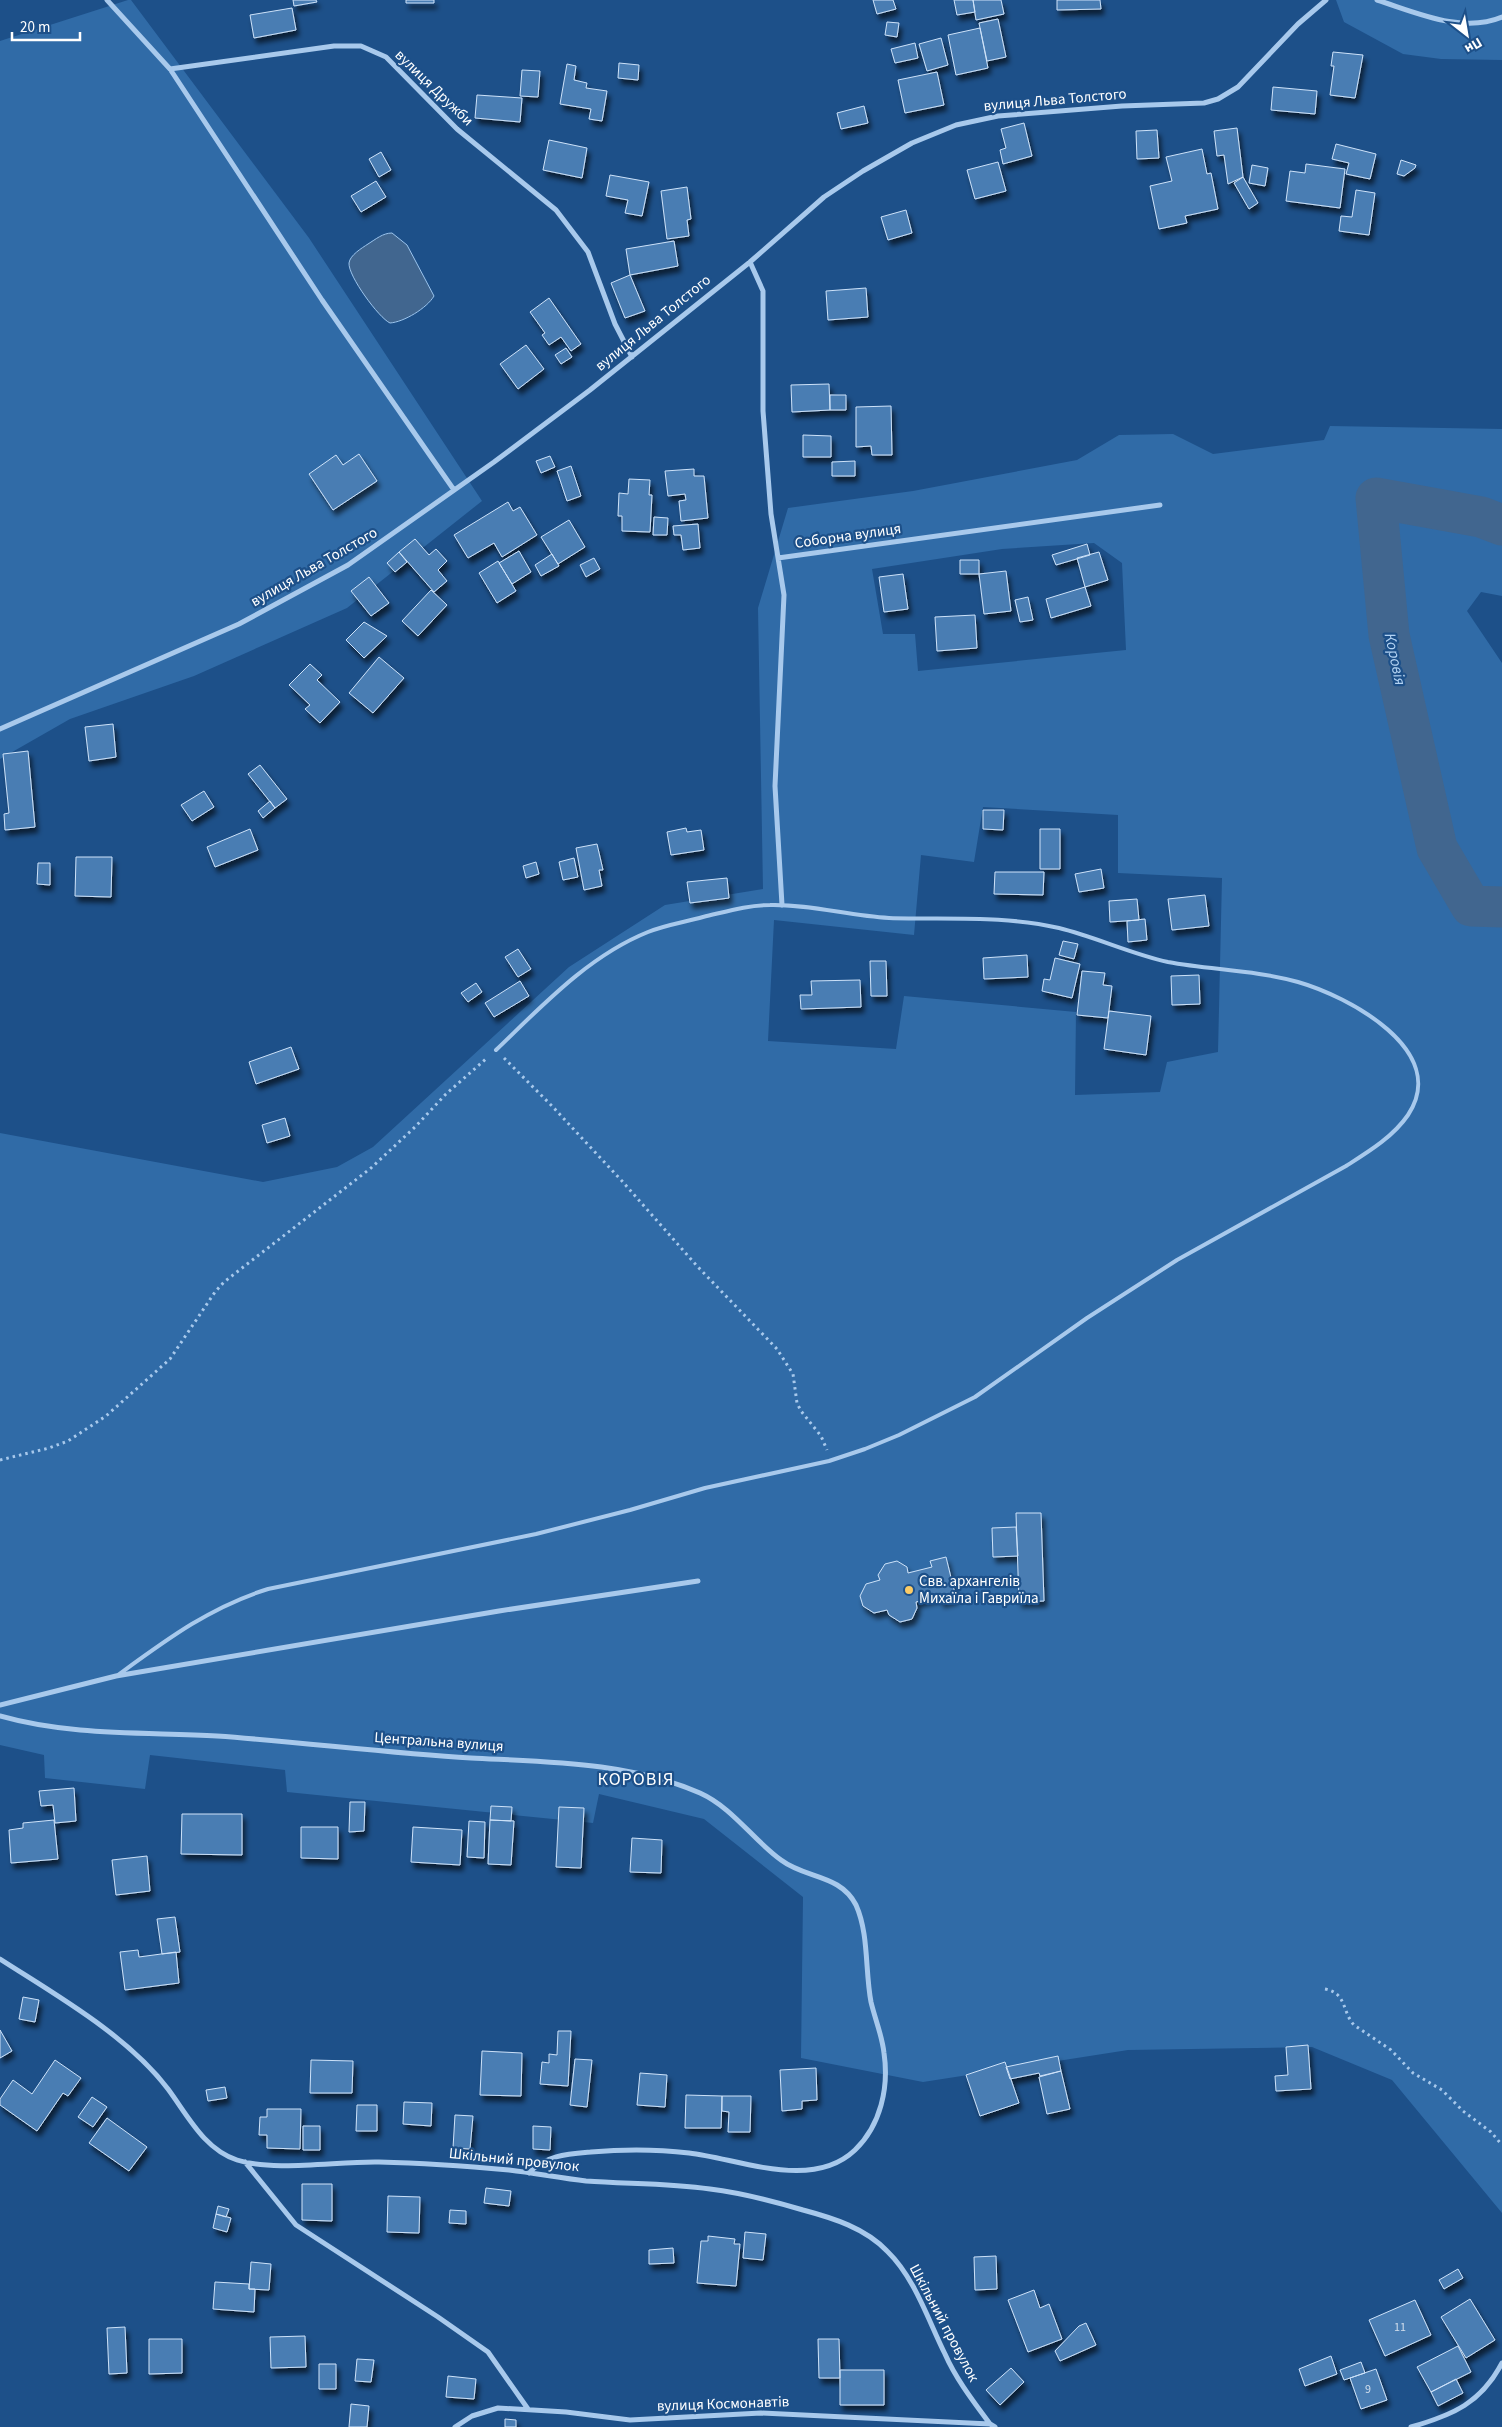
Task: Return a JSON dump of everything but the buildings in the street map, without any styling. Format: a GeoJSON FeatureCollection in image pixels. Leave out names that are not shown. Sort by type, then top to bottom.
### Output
{"type":"FeatureCollection","features":[{"type":"Feature","properties":{"kind":"street"},"geometry":{"type":"LineString","coordinates":[[106,0],[170,69],[322,300],[454,490]]}},
{"type":"Feature","properties":{"kind":"street","name":"вулиця Льва Толстого"},"geometry":{"type":"LineString","coordinates":[[0,729],[179,652],[288,599],[348,565],[537,431],[750,262],[804,213],[844,183],[912,143],[971,121],[1028,112],[1204,103],[1218,99],[1238,87],[1305,18],[1326,0]]}},
{"type":"Feature","properties":{"kind":"street"},"geometry":{"type":"LineString","coordinates":[[1377,0],[1450,22],[1482,23],[1502,17]]}},
{"type":"Feature","properties":{"kind":"street","name":"вулиця Дружби"},"geometry":{"type":"LineString","coordinates":[[170,69],[334,46],[360,46],[386,58],[457,129],[548,202],[568,224],[591,258],[615,324],[632,357]]}},
{"type":"Feature","properties":{"kind":"street","name":"Соборна вулиця"},"geometry":{"type":"LineString","coordinates":[[750,262],[763,291],[763,411],[771,514],[778,558],[1160,505]]}},
{"type":"Feature","properties":{"kind":"street"},"geometry":{"type":"LineString","coordinates":[[778,558],[784,595],[775,786],[782,905]]}},
{"type":"Feature","properties":{"kind":"street"},"geometry":{"type":"LineString","coordinates":[[0,1705],[116,1676],[518,1608],[698,1581]]}},
{"type":"Feature","properties":{"kind":"street","name":"Центральна вулиця"},"geometry":{"type":"LineString","coordinates":[[0,1716],[32,1724],[84,1731],[229,1737],[437,1756],[557,1763],[640,1774],[672,1783],[712,1799],[790,1867],[830,1880],[844,1889],[854,1902],[860,1917],[869,1987],[885,2061],[885,2085],[880,2110],[868,2134],[856,2150],[838,2162],[806,2170],[784,2170],[687,2153],[654,2150],[614,2150],[555,2157],[540,2163],[529,2173]]}},
{"type":"Feature","properties":{"kind":"street","name":"Шкільний провулок"},"geometry":{"type":"LineString","coordinates":[[0,1959],[52,1991],[103,2029],[154,2074],[212,2146],[227,2156],[246,2162],[276,2165],[396,2163],[529,2173],[586,2181],[684,2186],[728,2191],[826,2216],[863,2233],[886,2249],[900,2266],[928,2316],[955,2374],[990,2424]]}},
{"type":"Feature","properties":{"kind":"street"},"geometry":{"type":"LineString","coordinates":[[246,2162],[296,2225],[438,2317],[488,2352],[528,2409]]}},
{"type":"Feature","properties":{"kind":"street"},"geometry":{"type":"LineString","coordinates":[[1411,2427],[1439,2418],[1469,2404],[1489,2384],[1502,2363]]}},
{"type":"Feature","properties":{"kind":"street","name":"вулиця Космонавтів"},"geometry":{"type":"LineString","coordinates":[[455,2427],[472,2416],[498,2408],[528,2409],[630,2420],[761,2413],[990,2424],[995,2427]]}},
{"type":"Feature","properties":{"kind":"lane"},"geometry":{"type":"LineString","coordinates":[[116,1676],[214,1610],[236,1599],[268,1589],[536,1534],[630,1510],[705,1488],[829,1461],[899,1435],[975,1397],[1086,1318],[1169,1265],[1346,1166],[1370,1150],[1400,1125],[1414,1104],[1417,1092],[1417,1080],[1407,1053],[1398,1040],[1382,1024],[1342,999],[1294,981],[1168,962],[1075,932],[1039,925],[986,919],[857,915],[782,905],[753,906],[676,924],[648,932],[627,942],[559,990],[496,1050]]}},
{"type":"Feature","properties":{"kind":"path"},"geometry":{"type":"LineString","coordinates":[[0,1460],[49,1448],[68,1440],[106,1416],[170,1359],[215,1292],[224,1282],[371,1168],[446,1094],[496,1050],[564,1119],[697,1266],[777,1350],[794,1374],[797,1403],[821,1436],[829,1461]]}},
{"type":"Feature","properties":{"kind":"path"},"geometry":{"type":"LineString","coordinates":[[1325,1989],[1336,1992],[1341,1997],[1354,2026],[1391,2050],[1413,2073],[1442,2090],[1463,2111],[1491,2132],[1502,2145]]}},
{"type":"Feature","properties":{"kind":"shaded area"},"geometry":{"type":"Polygon","coordinates":[[[131,0],[309,238],[482,501],[347,608],[194,676],[70,719],[0,759],[0,41],[131,0]]]}},
{"type":"Feature","properties":{"kind":"shaded area"},"geometry":{"type":"Polygon","coordinates":[[[1336,0],[1502,0],[1502,60],[1441,59],[1403,54],[1344,22],[1336,0]]]}},
{"type":"Feature","properties":{"kind":"shaded area"},"geometry":{"type":"Polygon","coordinates":[[[392,233],[407,245],[434,296],[431,301],[415,314],[390,323],[385,320],[365,296],[353,277],[349,263],[354,255],[377,238],[392,233]]]}},
{"type":"Feature","properties":{"kind":"shaded area"},"geometry":{"type":"Polygon","coordinates":[[[1330,426],[1502,429],[1502,596],[1481,592],[1467,611],[1502,663],[1502,2213],[1392,2080],[1312,2047],[1128,2050],[923,2082],[801,2058],[803,1897],[704,1819],[599,1794],[593,1823],[287,1792],[285,1770],[150,1755],[145,1789],[45,1778],[44,1755],[0,1745],[0,1133],[263,1182],[337,1167],[373,1147],[569,967],[665,905],[763,889],[758,608],[788,508],[913,491],[1077,460],[1119,435],[1173,434],[1213,454],[1324,440],[1330,426]],[[1094,543],[1002,549],[872,569],[883,634],[915,634],[918,671],[1126,650],[1122,563],[1094,543]],[[983,807],[974,862],[921,855],[914,935],[774,920],[768,1041],[896,1049],[904,996],[1076,1012],[1075,1095],[1160,1092],[1167,1062],[1218,1052],[1222,878],[1118,873],[1118,815],[983,807]]]}},
{"type":"Feature","properties":{"kind":"waterway","name":"Коровія"},"geometry":{"type":"LineString","coordinates":[[1502,525],[1481,517],[1376,498],[1389,635],[1437,848],[1471,906],[1502,907]]}},
{"type":"Feature","properties":{"kind":"place","name":"Свв. архангелів Михаїла і Гавриїла"},"geometry":{"type":"Point","coordinates":[909,1590]}},
{"type":"Feature","properties":{"kind":"district","name":"КОРОВІЯ"},"geometry":{"type":"Point","coordinates":[636,1779]}}]}
